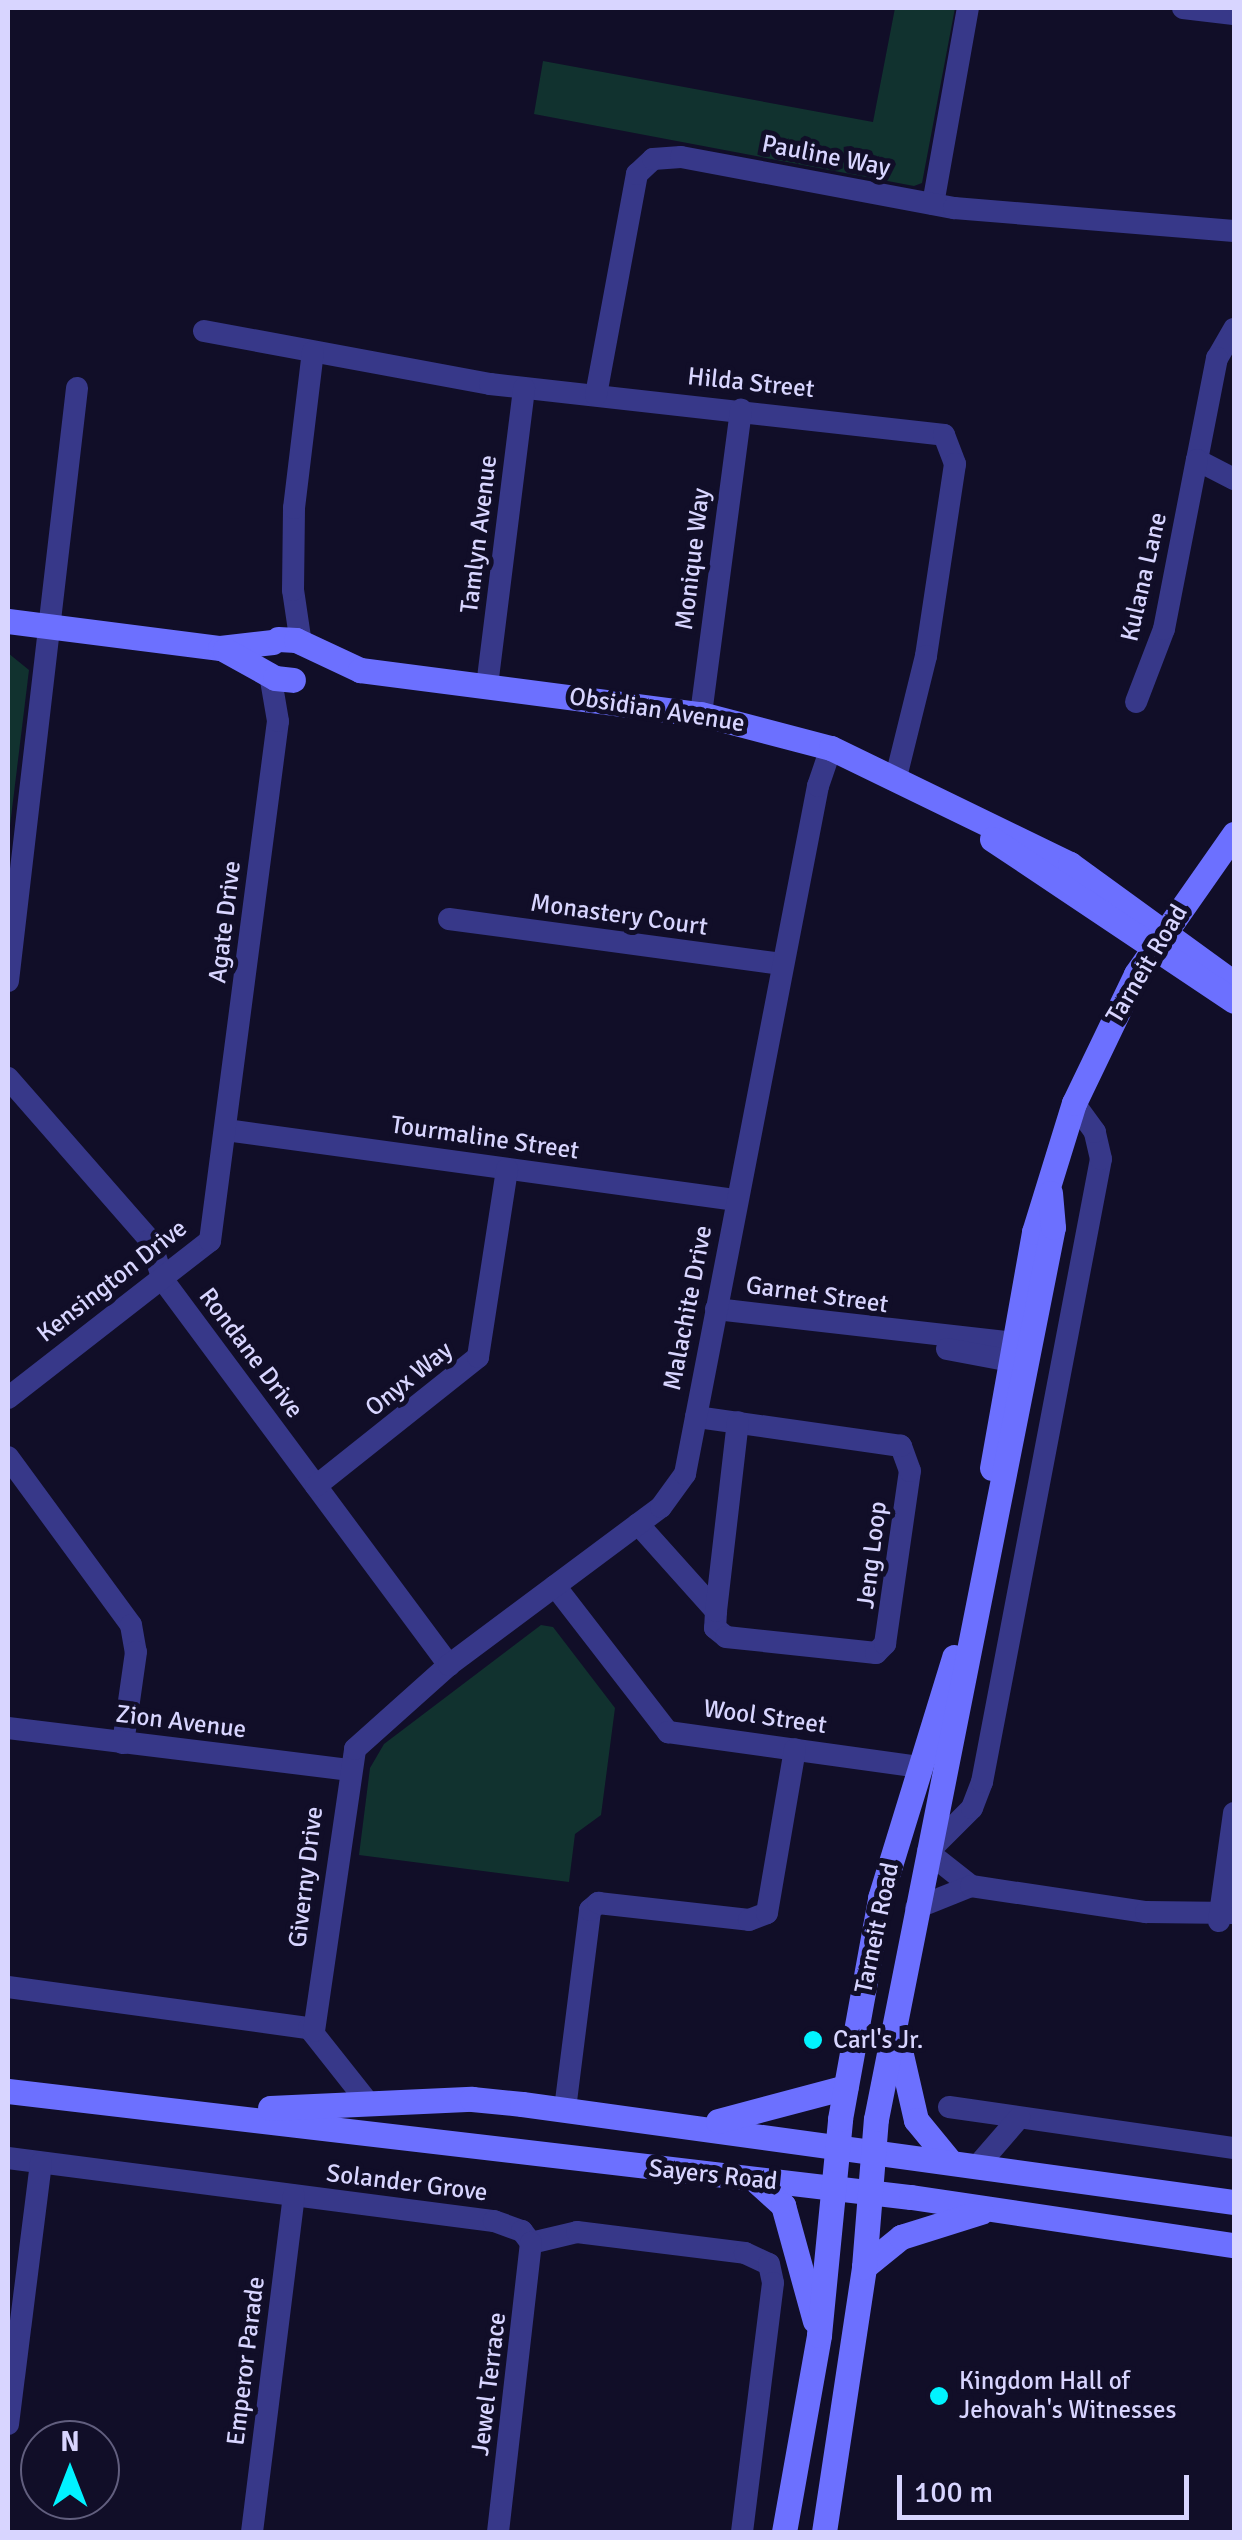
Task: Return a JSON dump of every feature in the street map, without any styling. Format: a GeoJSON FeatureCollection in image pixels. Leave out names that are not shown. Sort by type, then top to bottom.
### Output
{"type":"FeatureCollection","features":[{"type":"Feature","properties":{"kind":"main road","name":"Obsidian Avenue"},"geometry":{"type":"LineString","coordinates":[[8,621],[220,648],[289,643],[360,670]]}},
{"type":"Feature","properties":{"kind":"main road"},"geometry":{"type":"LineString","coordinates":[[289,643],[306,667],[282,675],[265,651],[289,643]]}},
{"type":"Feature","properties":{"kind":"main road","name":"Obsidian Avenue"},"geometry":{"type":"LineString","coordinates":[[220,648],[282,675],[360,670],[701,714],[831,748],[896,776],[1070,864],[1158,939]]}},
{"type":"Feature","properties":{"kind":"main road","name":"Tarneit Road"},"geometry":{"type":"LineString","coordinates":[[824,2532],[864,2267],[872,2149],[989,1535],[1019,1353],[1053,1227],[1050,1193],[1074,1102],[1158,939],[1234,835]]}},
{"type":"Feature","properties":{"kind":"main road"},"geometry":{"type":"LineString","coordinates":[[1158,939],[1234,983]]}},
{"type":"Feature","properties":{"kind":"main road"},"geometry":{"type":"LineString","coordinates":[[1158,939],[1234,1001]]}},
{"type":"Feature","properties":{"kind":"main road","name":"Tarneit Road"},"geometry":{"type":"LineString","coordinates":[[784,2532],[819,2336],[846,2087],[880,1898],[918,1766],[982,1572]]}},
{"type":"Feature","properties":{"kind":"main road"},"geometry":{"type":"LineString","coordinates":[[895,2027],[916,2120],[948,2159]]}},
{"type":"Feature","properties":{"kind":"main road"},"geometry":{"type":"LineString","coordinates":[[693,2125],[768,2112],[846,2087]]}},
{"type":"Feature","properties":{"kind":"main road","name":"Sayers Road"},"geometry":{"type":"LineString","coordinates":[[16,2090],[836,2191],[872,2192],[1234,2245]]}},
{"type":"Feature","properties":{"kind":"main road","name":"Sayers Road"},"geometry":{"type":"LineString","coordinates":[[190,2110],[472,2099],[980,2163],[1234,2202]]}},
{"type":"Feature","properties":{"kind":"main road"},"geometry":{"type":"LineString","coordinates":[[755,2180],[787,2216],[819,2336]]}},
{"type":"Feature","properties":{"kind":"main road"},"geometry":{"type":"LineString","coordinates":[[864,2267],[901,2236],[991,2209]]}},
{"type":"Feature","properties":{"kind":"street"},"geometry":{"type":"LineString","coordinates":[[933,204],[968,8]]}},
{"type":"Feature","properties":{"kind":"street"},"geometry":{"type":"LineString","coordinates":[[1183,8],[1234,14]]}},
{"type":"Feature","properties":{"kind":"street","name":"Pauline Way"},"geometry":{"type":"LineString","coordinates":[[596,396],[638,174],[653,159],[681,157],[933,204],[1234,231]]}},
{"type":"Feature","properties":{"kind":"street","name":"Kulana Lane"},"geometry":{"type":"LineString","coordinates":[[1136,702],[1164,629],[1217,358],[1234,329]]}},
{"type":"Feature","properties":{"kind":"street","name":"Hilda Street"},"geometry":{"type":"LineString","coordinates":[[204,331],[524,388],[922,428],[944,435],[954,448],[928,644],[896,776]]}},
{"type":"Feature","properties":{"kind":"street"},"geometry":{"type":"LineString","coordinates":[[289,643],[295,486],[313,352]]}},
{"type":"Feature","properties":{"kind":"street"},"geometry":{"type":"LineString","coordinates":[[8,982],[77,388]]}},
{"type":"Feature","properties":{"kind":"street","name":"Tamlyn Avenue"},"geometry":{"type":"LineString","coordinates":[[487,686],[524,388]]}},
{"type":"Feature","properties":{"kind":"street","name":"Monique Way"},"geometry":{"type":"LineString","coordinates":[[701,714],[740,410]]}},
{"type":"Feature","properties":{"kind":"street"},"geometry":{"type":"LineString","coordinates":[[1197,460],[1234,479]]}},
{"type":"Feature","properties":{"kind":"street","name":"Agate Drive"},"geometry":{"type":"LineString","coordinates":[[226,1130],[282,675]]}},
{"type":"Feature","properties":{"kind":"street","name":"Malachite Drive"},"geometry":{"type":"LineString","coordinates":[[365,1734],[675,1493],[696,1416],[782,964],[831,748]]}},
{"type":"Feature","properties":{"kind":"street","name":"Monastery Court"},"geometry":{"type":"LineString","coordinates":[[449,919],[782,964]]}},
{"type":"Feature","properties":{"kind":"street","name":"Rondane Drive"},"geometry":{"type":"LineString","coordinates":[[8,1078],[150,1240],[164,1280],[450,1665]]}},
{"type":"Feature","properties":{"kind":"street","name":"Tarneit Road"},"geometry":{"type":"LineString","coordinates":[[928,1852],[972,1808],[982,1782],[1101,1159],[1099,1142],[1074,1102]]}},
{"type":"Feature","properties":{"kind":"street","name":"Tourmaline Street"},"geometry":{"type":"LineString","coordinates":[[226,1130],[736,1200]]}},
{"type":"Feature","properties":{"kind":"street","name":"Kensington Drive"},"geometry":{"type":"LineString","coordinates":[[8,1398],[210,1241],[226,1130]]}},
{"type":"Feature","properties":{"kind":"street","name":"Onyx Way"},"geometry":{"type":"LineString","coordinates":[[316,1486],[478,1357],[507,1169]]}},
{"type":"Feature","properties":{"kind":"street","name":"Garnet Street"},"geometry":{"type":"LineString","coordinates":[[716,1309],[1019,1353]]}},
{"type":"Feature","properties":{"kind":"street","name":"Jeng Loop"},"geometry":{"type":"LineString","coordinates":[[638,1524],[716,1611],[715,1628],[726,1637],[876,1653],[890,1632],[908,1489],[908,1458],[892,1440],[696,1416]]}},
{"type":"Feature","properties":{"kind":"street"},"geometry":{"type":"LineString","coordinates":[[716,1611],[738,1422]]}},
{"type":"Feature","properties":{"kind":"street"},"geometry":{"type":"LineString","coordinates":[[8,1457],[131,1626],[136,1652],[123,1742]]}},
{"type":"Feature","properties":{"kind":"street","name":"Wool Street"},"geometry":{"type":"LineString","coordinates":[[555,1586],[668,1732],[918,1766]]}},
{"type":"Feature","properties":{"kind":"street","name":"Zion Avenue"},"geometry":{"type":"LineString","coordinates":[[8,1728],[348,1770]]}},
{"type":"Feature","properties":{"kind":"street","name":"Giverny Drive"},"geometry":{"type":"LineString","coordinates":[[314,2030],[348,1770],[365,1734]]}},
{"type":"Feature","properties":{"kind":"street"},"geometry":{"type":"LineString","coordinates":[[565,2109],[590,1910],[598,1903],[748,1920],[767,1913],[795,1749]]}},
{"type":"Feature","properties":{"kind":"street"},"geometry":{"type":"LineString","coordinates":[[928,1852],[971,1886],[1146,1912],[1227,1918],[1234,1813]]}},
{"type":"Feature","properties":{"kind":"street"},"geometry":{"type":"LineString","coordinates":[[916,1908],[971,1886]]}},
{"type":"Feature","properties":{"kind":"street"},"geometry":{"type":"LineString","coordinates":[[8,1987],[314,2030],[370,2104]]}},
{"type":"Feature","properties":{"kind":"street"},"geometry":{"type":"LineString","coordinates":[[949,2107],[1234,2148]]}},
{"type":"Feature","properties":{"kind":"street"},"geometry":{"type":"LineString","coordinates":[[980,2163],[1020,2118]]}},
{"type":"Feature","properties":{"kind":"street","name":"Solander Grove"},"geometry":{"type":"LineString","coordinates":[[8,2158],[494,2221],[522,2231],[531,2243]]}},
{"type":"Feature","properties":{"kind":"street"},"geometry":{"type":"LineString","coordinates":[[8,2424],[41,2162]]}},
{"type":"Feature","properties":{"kind":"street","name":"Emperor Parade"},"geometry":{"type":"LineString","coordinates":[[252,2532],[294,2196]]}},
{"type":"Feature","properties":{"kind":"street"},"geometry":{"type":"LineString","coordinates":[[531,2243],[577,2232],[746,2253],[769,2264],[773,2282],[742,2532]]}},
{"type":"Feature","properties":{"kind":"street","name":"Jewel Terrace"},"geometry":{"type":"LineString","coordinates":[[498,2532],[531,2243]]}},
{"type":"Feature","properties":{"kind":"green space"},"geometry":{"type":"Polygon","coordinates":[[[895,8],[955,8],[922,183],[914,186],[534,114],[543,61],[873,122],[895,8]]]}},
{"type":"Feature","properties":{"kind":"green space"},"geometry":{"type":"Polygon","coordinates":[[[8,653],[29,670],[8,842],[8,653]]]}},
{"type":"Feature","properties":{"kind":"green space"},"geometry":{"type":"Polygon","coordinates":[[[541,1625],[553,1627],[615,1708],[601,1815],[575,1834],[569,1882],[359,1855],[370,1768],[384,1744],[541,1625]]]}},
{"type":"Feature","properties":{"kind":"place","name":"Carl's Jr."},"geometry":{"type":"Point","coordinates":[813,2040]}},
{"type":"Feature","properties":{"kind":"place","name":"Kingdom Hall of Jehovah's Witnesses"},"geometry":{"type":"Point","coordinates":[939,2396]}}]}
